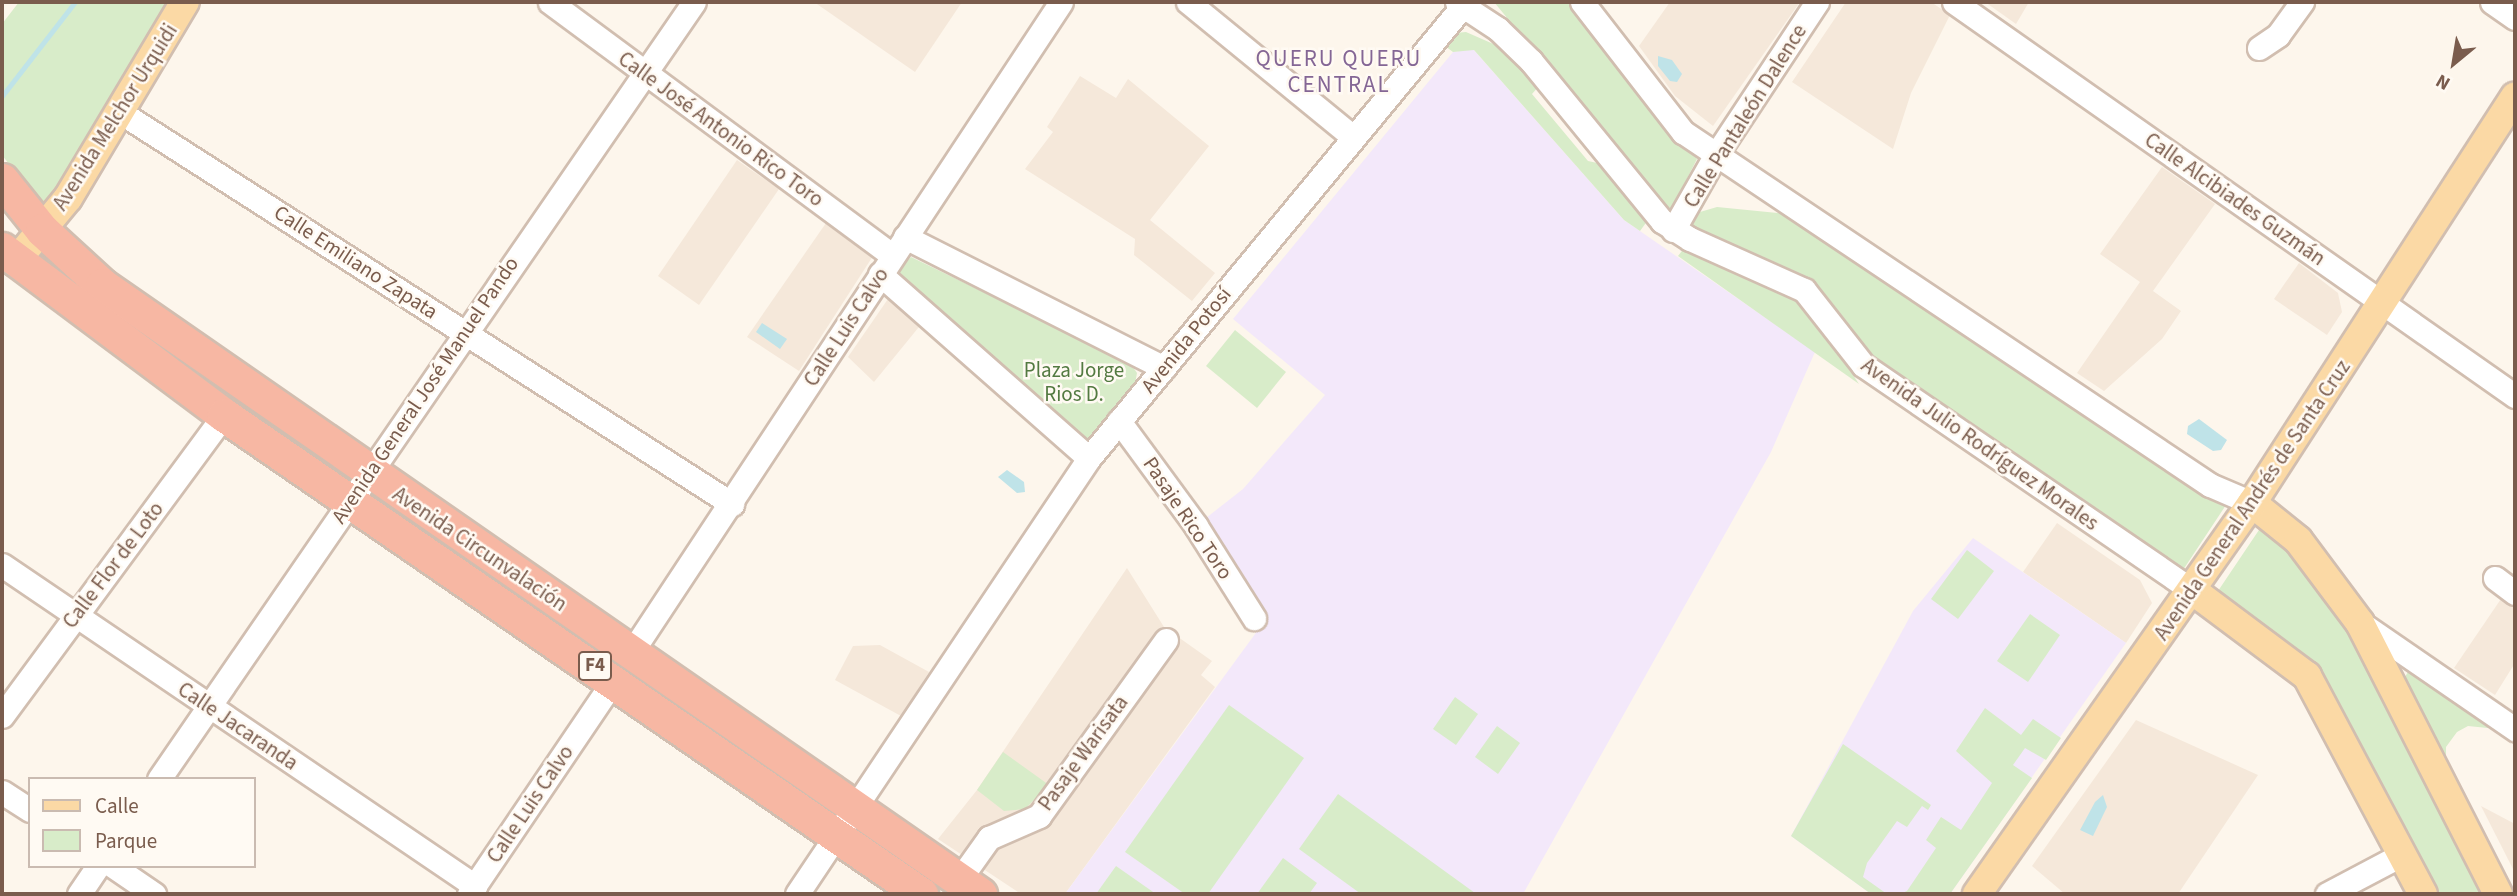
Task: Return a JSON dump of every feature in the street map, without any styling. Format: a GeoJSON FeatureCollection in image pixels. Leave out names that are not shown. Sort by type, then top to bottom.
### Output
{"type":"FeatureCollection","features":[{"type":"Feature","properties":{"kind":"highway","name":"Avenida Circunvalación"},"geometry":{"type":"LineString","coordinates":[[2,180],[42,230],[102,285],[369,473],[623,666],[837,836],[921,894]]}},
{"type":"Feature","properties":{"kind":"highway","name":"Avenida Circunvalación"},"geometry":{"type":"LineString","coordinates":[[6,263],[348,502],[856,808],[969,887]]}},
{"type":"Feature","properties":{"kind":"main road","name":"Avenida Melchor Urquidi"},"geometry":{"type":"LineString","coordinates":[[6,263],[42,230],[68,198],[185,2]]}},
{"type":"Feature","properties":{"kind":"main road","name":"Avenida General Andrés de Santa Cruz"},"geometry":{"type":"LineString","coordinates":[[1977,894],[2252,503],[2515,97]]}},
{"type":"Feature","properties":{"kind":"main road"},"geometry":{"type":"LineString","coordinates":[[2252,503],[2298,540],[2360,623],[2498,894]]}},
{"type":"Feature","properties":{"kind":"main road","name":"Avenida Julio Rodríguez Morales"},"geometry":{"type":"LineString","coordinates":[[2192,590],[2307,676],[2423,894]]}},
{"type":"Feature","properties":{"kind":"street","name":"Calle José Antonio Rico Toro"},"geometry":{"type":"LineString","coordinates":[[550,2],[893,255],[1164,368]]}},
{"type":"Feature","properties":{"kind":"street","name":"Avenida General José Manuel Pando"},"geometry":{"type":"LineString","coordinates":[[160,777],[464,332],[694,2]]}},
{"type":"Feature","properties":{"kind":"street","name":"Calle Luis Calvo"},"geometry":{"type":"LineString","coordinates":[[472,890],[732,504],[1061,2]]}},
{"type":"Feature","properties":{"kind":"street"},"geometry":{"type":"LineString","coordinates":[[1188,2],[1353,137]]}},
{"type":"Feature","properties":{"kind":"street"},"geometry":{"type":"LineString","coordinates":[[1582,2],[1671,122],[1715,156],[2210,485],[2252,503]]}},
{"type":"Feature","properties":{"kind":"street","name":"Calle Pantaleón Dalence"},"geometry":{"type":"LineString","coordinates":[[1673,230],[1715,156],[1817,2]]}},
{"type":"Feature","properties":{"kind":"street","name":"Calle Alcibiades Guzmán"},"geometry":{"type":"LineString","coordinates":[[1954,2],[2515,396]]}},
{"type":"Feature","properties":{"kind":"street"},"geometry":{"type":"LineString","coordinates":[[2259,48],[2278,36],[2302,2]]}},
{"type":"Feature","properties":{"kind":"street"},"geometry":{"type":"LineString","coordinates":[[2492,2],[2515,18]]}},
{"type":"Feature","properties":{"kind":"street","name":"Avenida Potosí"},"geometry":{"type":"LineString","coordinates":[[797,894],[1089,458],[1461,3]]}},
{"type":"Feature","properties":{"kind":"street","name":"Avenida Julio Rodríguez Morales"},"geometry":{"type":"LineString","coordinates":[[1461,3],[1498,29],[1531,61],[1673,230],[1804,290],[1863,365],[2192,590]]}},
{"type":"Feature","properties":{"kind":"street","name":"Calle Emiliano Zapata"},"geometry":{"type":"LineString","coordinates":[[120,112],[732,504]]}},
{"type":"Feature","properties":{"kind":"street"},"geometry":{"type":"LineString","coordinates":[[893,255],[1089,458]]}},
{"type":"Feature","properties":{"kind":"street","name":"Calle Flor de Loto"},"geometry":{"type":"LineString","coordinates":[[2,716],[224,415]]}},
{"type":"Feature","properties":{"kind":"street","name":"Pasaje Rico Toro"},"geometry":{"type":"LineString","coordinates":[[1119,421],[1196,526],[1254,618]]}},
{"type":"Feature","properties":{"kind":"street","name":"Calle Jacaranda"},"geometry":{"type":"LineString","coordinates":[[2,565],[472,890]]}},
{"type":"Feature","properties":{"kind":"street"},"geometry":{"type":"LineString","coordinates":[[2495,578],[2515,593]]}},
{"type":"Feature","properties":{"kind":"street"},"geometry":{"type":"LineString","coordinates":[[2360,623],[2515,729]]}},
{"type":"Feature","properties":{"kind":"street","name":"Pasaje Warisata"},"geometry":{"type":"LineString","coordinates":[[969,887],[989,838],[1039,816],[1166,640]]}},
{"type":"Feature","properties":{"kind":"street"},"geometry":{"type":"LineString","coordinates":[[2,792],[28,809]]}},
{"type":"Feature","properties":{"kind":"street"},"geometry":{"type":"LineString","coordinates":[[2326,894],[2403,854]]}},
{"type":"Feature","properties":{"kind":"street"},"geometry":{"type":"LineString","coordinates":[[79,894],[97,868]]}},
{"type":"Feature","properties":{"kind":"street"},"geometry":{"type":"LineString","coordinates":[[116,868],[154,894]]}},
{"type":"Feature","properties":{"kind":"shaded area"},"geometry":{"type":"Polygon","coordinates":[[[814,2],[962,2],[915,72],[814,2]]]}},
{"type":"Feature","properties":{"kind":"shaded area"},"geometry":{"type":"Polygon","coordinates":[[[1670,2],[1800,2],[1713,126],[1675,96],[1639,46],[1670,2]]]}},
{"type":"Feature","properties":{"kind":"shaded area"},"geometry":{"type":"Polygon","coordinates":[[[1846,2],[1931,2],[1950,15],[1911,93],[1893,149],[1792,82],[1846,2]]]}},
{"type":"Feature","properties":{"kind":"shaded area"},"geometry":{"type":"Polygon","coordinates":[[[1985,2],[2029,2],[2016,24],[1985,2]]]}},
{"type":"Feature","properties":{"kind":"shaded area"},"geometry":{"type":"Polygon","coordinates":[[[1473,49],[1624,220],[1815,352],[1771,452],[1523,894],[1065,894],[1266,619],[1206,518],[1243,489],[1325,395],[1233,319],[1453,52],[1473,49]]]}},
{"type":"Feature","properties":{"kind":"shaded area"},"geometry":{"type":"Polygon","coordinates":[[[1080,76],[1116,98],[1128,79],[1209,146],[1150,220],[1215,273],[1192,301],[1134,255],[1135,239],[1025,169],[1053,132],[1047,127],[1080,76]]]}},
{"type":"Feature","properties":{"kind":"shaded area"},"geometry":{"type":"Polygon","coordinates":[[[737,160],[779,189],[699,305],[658,276],[737,160]]]}},
{"type":"Feature","properties":{"kind":"shaded area"},"geometry":{"type":"Polygon","coordinates":[[[2162,167],[2215,204],[2153,291],[2181,311],[2162,339],[2104,391],[2077,373],[2140,282],[2100,254],[2162,167]]]}},
{"type":"Feature","properties":{"kind":"shaded area"},"geometry":{"type":"Polygon","coordinates":[[[826,223],[873,256],[799,371],[747,337],[826,223]]]}},
{"type":"Feature","properties":{"kind":"shaded area"},"geometry":{"type":"Polygon","coordinates":[[[2299,263],[2338,293],[2342,312],[2327,335],[2274,299],[2299,263]]]}},
{"type":"Feature","properties":{"kind":"shaded area"},"geometry":{"type":"Polygon","coordinates":[[[890,296],[923,322],[874,382],[848,357],[890,296]]]}},
{"type":"Feature","properties":{"kind":"shaded area"},"geometry":{"type":"Polygon","coordinates":[[[2057,523],[2140,580],[2152,603],[2126,643],[2023,572],[2057,523]]]}},
{"type":"Feature","properties":{"kind":"shaded area"},"geometry":{"type":"Polygon","coordinates":[[[1973,538],[2126,643],[1950,894],[1871,894],[1791,836],[1913,611],[1973,538]]]}},
{"type":"Feature","properties":{"kind":"shaded area"},"geometry":{"type":"Polygon","coordinates":[[[1127,568],[1164,627],[1212,661],[1201,675],[1215,687],[1065,894],[1021,894],[938,839],[977,790],[1127,568]]]}},
{"type":"Feature","properties":{"kind":"shaded area"},"geometry":{"type":"Polygon","coordinates":[[[2505,593],[2515,598],[2515,663],[2495,695],[2454,668],[2505,593]]]}},
{"type":"Feature","properties":{"kind":"shaded area"},"geometry":{"type":"Polygon","coordinates":[[[880,645],[929,672],[901,716],[835,680],[853,646],[880,645]]]}},
{"type":"Feature","properties":{"kind":"shaded area"},"geometry":{"type":"Polygon","coordinates":[[[2136,720],[2258,775],[2178,894],[2065,894],[2032,866],[2136,720]]]}},
{"type":"Feature","properties":{"kind":"shaded area"},"geometry":{"type":"Polygon","coordinates":[[[2481,806],[2515,824],[2515,873],[2481,806]]]}},
{"type":"Feature","properties":{"kind":"green space"},"geometry":{"type":"Polygon","coordinates":[[[19,2],[173,2],[47,204],[39,203],[2,155],[2,24],[19,2]]]}},
{"type":"Feature","properties":{"kind":"green space"},"geometry":{"type":"Polygon","coordinates":[[[1494,2],[1570,2],[1654,117],[1693,150],[1697,159],[1671,210],[1666,211],[1494,2]]]}},
{"type":"Feature","properties":{"kind":"green space"},"geometry":{"type":"Polygon","coordinates":[[[1466,32],[1498,46],[1519,62],[1539,86],[1532,94],[1588,161],[1602,164],[1648,220],[1640,231],[1624,220],[1474,50],[1453,52],[1445,46],[1455,33],[1466,32]]]}},
{"type":"Feature","properties":{"kind":"green space"},"geometry":{"type":"Polygon","coordinates":[[[1717,207],[1789,214],[2226,505],[2183,570],[1863,352],[1822,299],[1687,233],[1700,212],[1717,207]]]}},
{"type":"Feature","properties":{"kind":"green space"},"geometry":{"type":"Polygon","coordinates":[[[1685,247],[1777,284],[1805,304],[1859,384],[1678,256],[1685,247]]]}},
{"type":"Feature","properties":{"kind":"green space"},"geometry":{"type":"Polygon","coordinates":[[[45,257],[349,475],[345,482],[39,265],[45,257]]]}},
{"type":"Feature","properties":{"kind":"green space","name":"Plaza Jorge Rios D."},"geometry":{"type":"Polygon","coordinates":[[[911,257],[1130,363],[1137,373],[1135,384],[1085,442],[893,276],[911,257]]]}},
{"type":"Feature","properties":{"kind":"green space"},"geometry":{"type":"Polygon","coordinates":[[[1235,330],[1286,372],[1257,408],[1206,366],[1235,330]]]}},
{"type":"Feature","properties":{"kind":"green space"},"geometry":{"type":"Polygon","coordinates":[[[2263,524],[2281,536],[2353,629],[2488,894],[2432,894],[2298,652],[2218,591],[2263,524]]]}},
{"type":"Feature","properties":{"kind":"green space"},"geometry":{"type":"Polygon","coordinates":[[[1967,550],[1994,571],[1958,619],[1931,599],[1967,550]]]}},
{"type":"Feature","properties":{"kind":"green space"},"geometry":{"type":"Polygon","coordinates":[[[2030,614],[2060,635],[2028,682],[1997,661],[2030,614]]]}},
{"type":"Feature","properties":{"kind":"green space"},"geometry":{"type":"Polygon","coordinates":[[[2408,672],[2498,729],[2468,726],[2457,732],[2446,747],[2446,766],[2403,680],[2408,672]]]}},
{"type":"Feature","properties":{"kind":"green space"},"geometry":{"type":"Polygon","coordinates":[[[1455,697],[1478,714],[1456,745],[1433,729],[1455,697]]]}},
{"type":"Feature","properties":{"kind":"green space"},"geometry":{"type":"Polygon","coordinates":[[[1229,705],[1304,758],[1208,894],[1185,894],[1125,852],[1229,705]]]}},
{"type":"Feature","properties":{"kind":"green space"},"geometry":{"type":"Polygon","coordinates":[[[1985,708],[2021,735],[2033,719],[2061,738],[2046,760],[2025,748],[2013,765],[2032,778],[1950,894],[1900,894],[1907,891],[1936,848],[1926,840],[1941,817],[1961,830],[1992,783],[1956,751],[1985,708]]]}},
{"type":"Feature","properties":{"kind":"green space"},"geometry":{"type":"Polygon","coordinates":[[[1497,726],[1520,743],[1498,774],[1475,757],[1497,726]]]}},
{"type":"Feature","properties":{"kind":"green space"},"geometry":{"type":"Polygon","coordinates":[[[1843,744],[1931,805],[1928,810],[1922,806],[1907,827],[1897,821],[1867,863],[1863,877],[1887,894],[1871,894],[1791,836],[1843,744]]]}},
{"type":"Feature","properties":{"kind":"green space"},"geometry":{"type":"Polygon","coordinates":[[[1003,752],[1049,785],[1025,809],[1004,811],[977,790],[1003,752]]]}},
{"type":"Feature","properties":{"kind":"green space"},"geometry":{"type":"Polygon","coordinates":[[[1338,794],[1475,894],[1361,894],[1299,849],[1338,794]]]}},
{"type":"Feature","properties":{"kind":"green space"},"geometry":{"type":"Polygon","coordinates":[[[1283,858],[1317,883],[1309,894],[1257,894],[1283,858]]]}},
{"type":"Feature","properties":{"kind":"green space"},"geometry":{"type":"Polygon","coordinates":[[[1116,866],[1156,894],[1096,894],[1116,866]]]}},
{"type":"Feature","properties":{"kind":"water"},"geometry":{"type":"Polygon","coordinates":[[[1658,56],[1672,60],[1682,74],[1677,82],[1670,81],[1658,66],[1658,56]]]}},
{"type":"Feature","properties":{"kind":"water"},"geometry":{"type":"Polygon","coordinates":[[[762,323],[787,339],[780,349],[756,332],[762,323]]]}},
{"type":"Feature","properties":{"kind":"water"},"geometry":{"type":"Polygon","coordinates":[[[2199,419],[2227,440],[2221,450],[2213,451],[2187,434],[2188,426],[2199,419]]]}},
{"type":"Feature","properties":{"kind":"water"},"geometry":{"type":"Polygon","coordinates":[[[1007,470],[1024,482],[1025,492],[1017,493],[998,477],[1007,470]]]}},
{"type":"Feature","properties":{"kind":"water"},"geometry":{"type":"Polygon","coordinates":[[[2103,795],[2107,807],[2093,836],[2080,830],[2095,802],[2103,795]]]}},
{"type":"Feature","properties":{"kind":"waterway"},"geometry":{"type":"LineString","coordinates":[[2,96],[75,2]]}},
{"type":"Feature","properties":{"kind":"district","name":"QUERU QUERU CENTRAL"},"geometry":{"type":"Point","coordinates":[1339,72]}}]}
